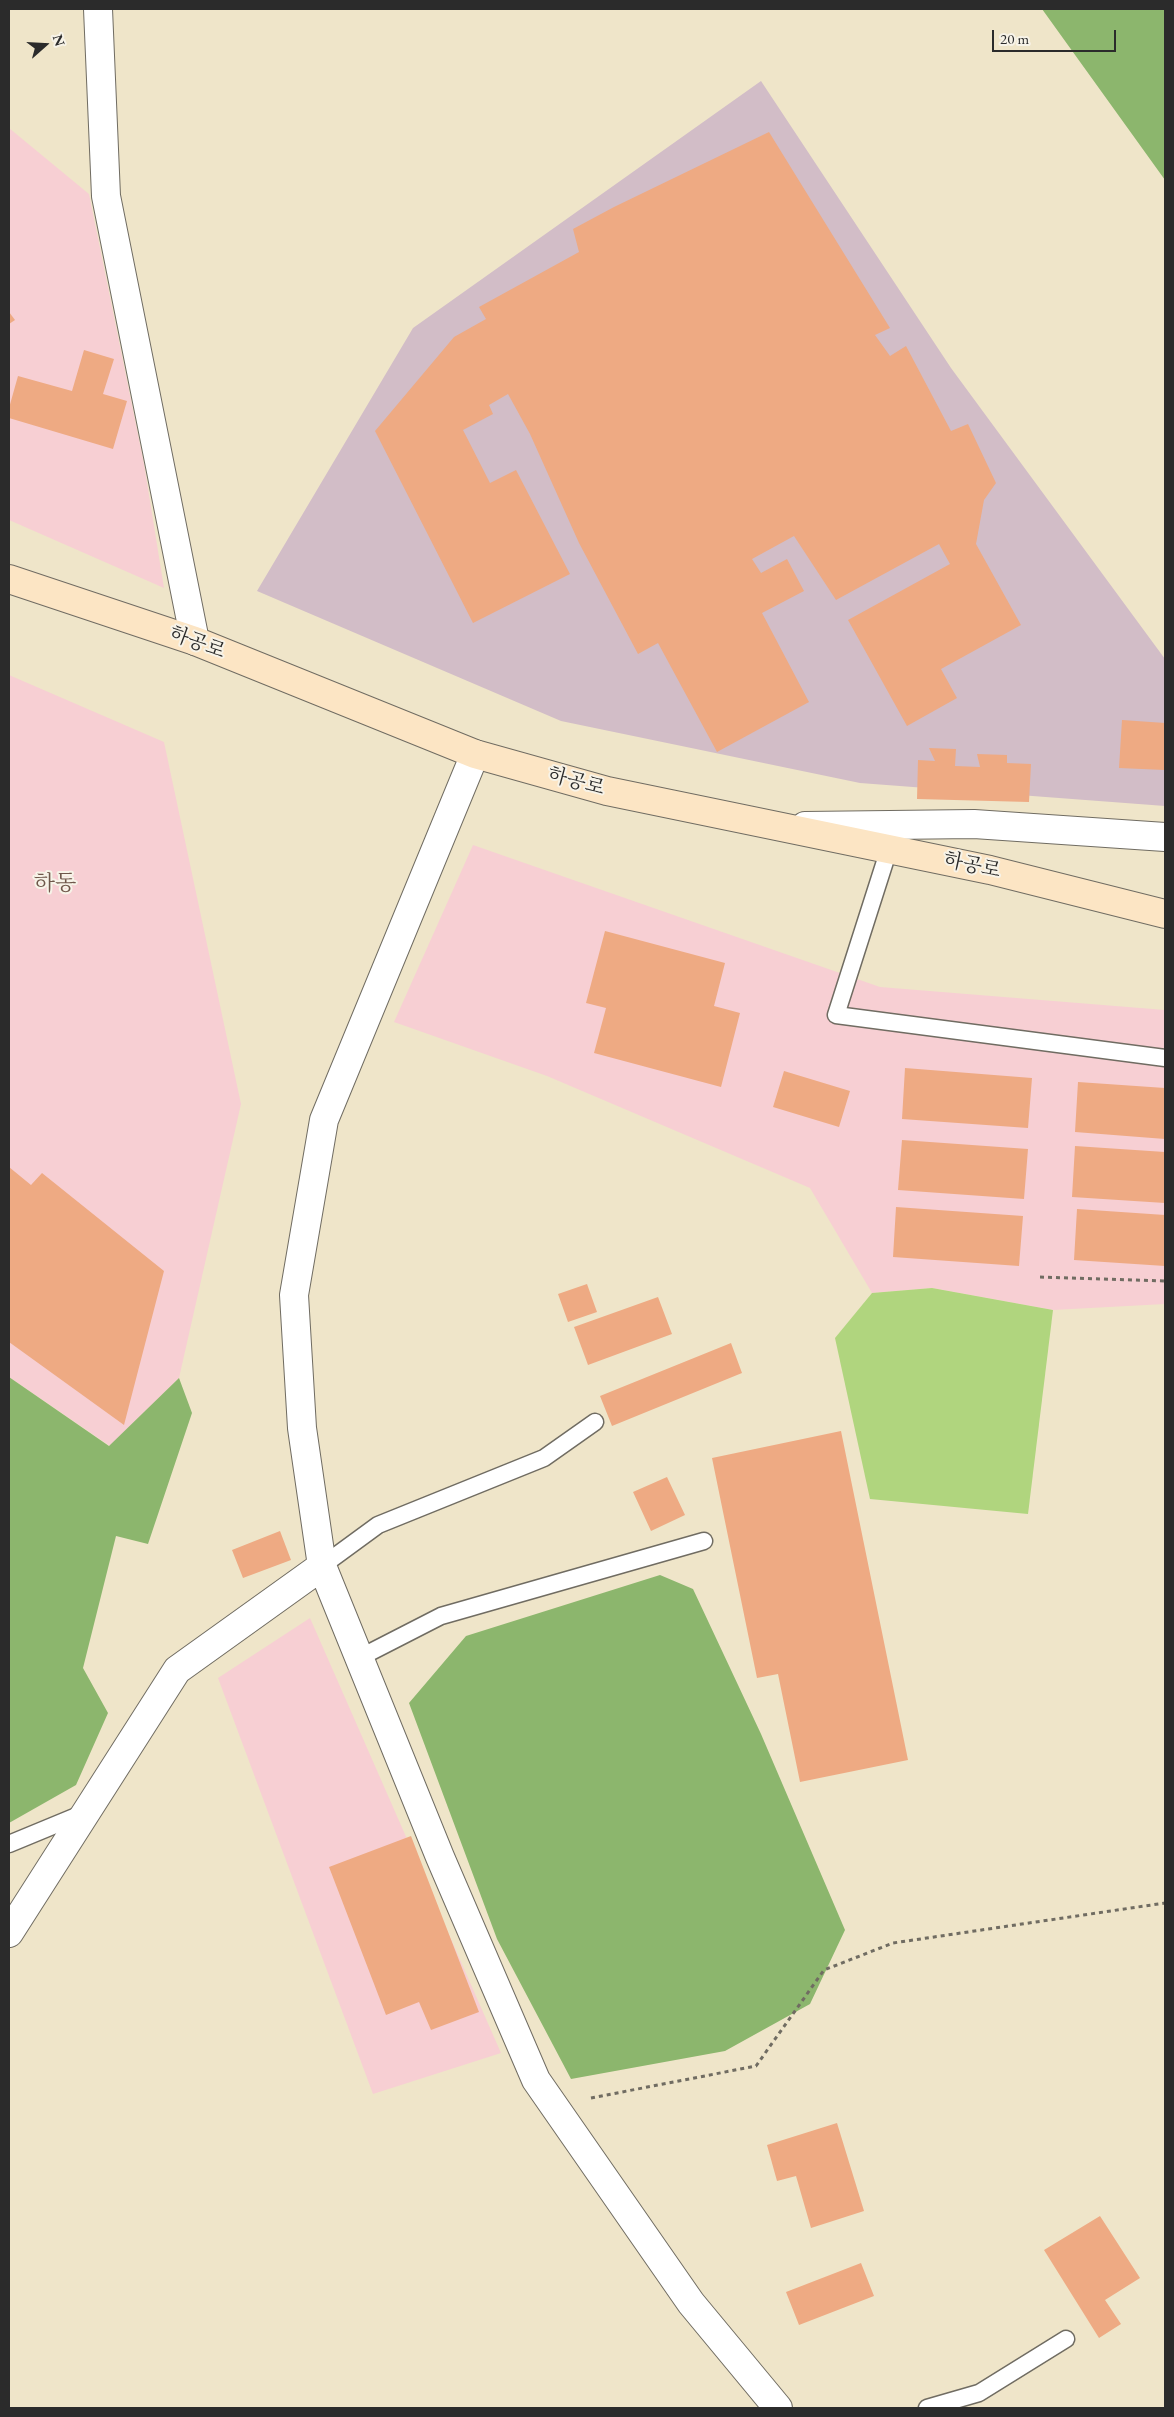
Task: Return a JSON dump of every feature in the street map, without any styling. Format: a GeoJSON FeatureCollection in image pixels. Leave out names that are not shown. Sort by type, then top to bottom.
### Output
{"type":"FeatureCollection","features":[{"type":"Feature","properties":{"kind":"main road","name":"하공로"},"geometry":{"type":"LineString","coordinates":[[9,579],[196,641],[475,754],[607,791],[990,870],[1165,914]]}},
{"type":"Feature","properties":{"kind":"street"},"geometry":{"type":"LineString","coordinates":[[98,9],[106,196],[196,641]]}},
{"type":"Feature","properties":{"kind":"street"},"geometry":{"type":"LineString","coordinates":[[475,754],[324,1120],[294,1295],[302,1428],[322,1566],[440,1858],[532,2072],[691,2303],[778,2408]]}},
{"type":"Feature","properties":{"kind":"street"},"geometry":{"type":"LineString","coordinates":[[778,826],[974,824],[1165,837]]}},
{"type":"Feature","properties":{"kind":"street"},"geometry":{"type":"LineString","coordinates":[[9,1933],[177,1670],[322,1566]]}},
{"type":"Feature","properties":{"kind":"lane"},"geometry":{"type":"LineString","coordinates":[[889,849],[836,1015],[1165,1058]]}},
{"type":"Feature","properties":{"kind":"lane"},"geometry":{"type":"LineString","coordinates":[[322,1566],[378,1525],[544,1458],[595,1422]]}},
{"type":"Feature","properties":{"kind":"lane"},"geometry":{"type":"LineString","coordinates":[[359,1658],[441,1616],[704,1541]]}},
{"type":"Feature","properties":{"kind":"lane"},"geometry":{"type":"LineString","coordinates":[[9,1844],[86,1812]]}},
{"type":"Feature","properties":{"kind":"lane"},"geometry":{"type":"LineString","coordinates":[[927,2408],[979,2393],[1066,2339]]}},
{"type":"Feature","properties":{"kind":"path"},"geometry":{"type":"LineString","coordinates":[[1040,1277],[1165,1281]]}},
{"type":"Feature","properties":{"kind":"path"},"geometry":{"type":"LineString","coordinates":[[554,2106],[756,2066],[824,1970],[894,1943],[1165,1903]]}},
{"type":"Feature","properties":{"kind":"shaded area"},"geometry":{"type":"Polygon","coordinates":[[[761,81],[951,368],[1165,659],[1165,806],[860,783],[561,721],[257,591],[413,328],[761,81]]]}},
{"type":"Feature","properties":{"kind":"shaded area"},"geometry":{"type":"Polygon","coordinates":[[[9,128],[89,194],[144,464],[164,588],[9,520],[9,128]]]}},
{"type":"Feature","properties":{"kind":"shaded area"},"geometry":{"type":"Polygon","coordinates":[[[9,675],[164,742],[241,1104],[179,1378],[110,1446],[9,1377],[9,675]]]}},
{"type":"Feature","properties":{"kind":"shaded area"},"geometry":{"type":"Polygon","coordinates":[[[473,845],[880,987],[1165,1010],[1165,1304],[1053,1310],[932,1288],[872,1293],[810,1188],[547,1076],[394,1022],[473,845]]]}},
{"type":"Feature","properties":{"kind":"shaded area"},"geometry":{"type":"Polygon","coordinates":[[[310,1618],[501,2053],[373,2094],[218,1678],[310,1618]]]}},
{"type":"Feature","properties":{"kind":"green space"},"geometry":{"type":"Polygon","coordinates":[[[1042,9],[1165,9],[1165,180],[1042,9]]]}},
{"type":"Feature","properties":{"kind":"green space"},"geometry":{"type":"Polygon","coordinates":[[[932,1288],[1053,1310],[1028,1514],[870,1499],[835,1338],[872,1293],[932,1288]]]}},
{"type":"Feature","properties":{"kind":"green space"},"geometry":{"type":"Polygon","coordinates":[[[9,1377],[109,1446],[179,1378],[192,1413],[148,1544],[116,1536],[83,1668],[108,1713],[76,1785],[9,1823],[9,1377]]]}},
{"type":"Feature","properties":{"kind":"green space"},"geometry":{"type":"Polygon","coordinates":[[[660,1575],[693,1589],[761,1734],[845,1930],[810,2004],[725,2051],[571,2079],[497,1939],[409,1703],[466,1636],[660,1575]]]}},
{"type":"Feature","properties":{"kind":"building"},"geometry":{"type":"Polygon","coordinates":[[[769,132],[890,328],[875,335],[890,356],[906,346],[951,431],[968,424],[996,483],[984,500],[976,544],[1021,625],[941,669],[957,698],[907,726],[848,620],[950,564],[939,544],[836,600],[794,536],[752,559],[761,573],[787,559],[804,591],[762,613],[809,702],[717,752],[658,643],[638,654],[579,543],[530,434],[508,394],[489,405],[493,414],[463,430],[490,483],[516,470],[570,574],[473,623],[375,431],[454,337],[486,319],[479,307],[579,252],[573,229],[614,207],[769,132]]]}},
{"type":"Feature","properties":{"kind":"building"},"geometry":{"type":"Polygon","coordinates":[[[9,312],[15,320],[9,324],[9,312]]]}},
{"type":"Feature","properties":{"kind":"building"},"geometry":{"type":"Polygon","coordinates":[[[84,350],[114,359],[103,394],[127,401],[113,449],[9,418],[9,408],[18,376],[72,391],[84,350]]]}},
{"type":"Feature","properties":{"kind":"building"},"geometry":{"type":"Polygon","coordinates":[[[1122,720],[1165,723],[1165,770],[1119,768],[1122,720]]]}},
{"type":"Feature","properties":{"kind":"building"},"geometry":{"type":"Polygon","coordinates":[[[929,748],[956,749],[955,766],[980,767],[977,754],[1007,755],[1007,763],[1031,764],[1029,802],[917,799],[918,760],[935,761],[929,748]]]}},
{"type":"Feature","properties":{"kind":"building"},"geometry":{"type":"Polygon","coordinates":[[[605,931],[725,963],[714,1006],[740,1013],[721,1087],[594,1053],[606,1008],[586,1003],[605,931]]]}},
{"type":"Feature","properties":{"kind":"building"},"geometry":{"type":"Polygon","coordinates":[[[905,1068],[1032,1078],[1028,1128],[902,1119],[905,1068]]]}},
{"type":"Feature","properties":{"kind":"building"},"geometry":{"type":"Polygon","coordinates":[[[784,1071],[850,1091],[839,1127],[773,1107],[784,1071]]]}},
{"type":"Feature","properties":{"kind":"building"},"geometry":{"type":"Polygon","coordinates":[[[1078,1082],[1165,1088],[1165,1139],[1075,1132],[1078,1082]]]}},
{"type":"Feature","properties":{"kind":"building"},"geometry":{"type":"Polygon","coordinates":[[[902,1140],[1028,1149],[1024,1199],[898,1190],[902,1140]]]}},
{"type":"Feature","properties":{"kind":"building"},"geometry":{"type":"Polygon","coordinates":[[[1075,1146],[1165,1152],[1165,1203],[1072,1197],[1075,1146]]]}},
{"type":"Feature","properties":{"kind":"building"},"geometry":{"type":"Polygon","coordinates":[[[9,1167],[31,1185],[42,1173],[164,1271],[124,1425],[9,1342],[9,1167]]]}},
{"type":"Feature","properties":{"kind":"building"},"geometry":{"type":"Polygon","coordinates":[[[896,1207],[1023,1216],[1019,1266],[893,1257],[896,1207]]]}},
{"type":"Feature","properties":{"kind":"building"},"geometry":{"type":"Polygon","coordinates":[[[1077,1209],[1165,1215],[1165,1266],[1074,1260],[1077,1209]]]}},
{"type":"Feature","properties":{"kind":"building"},"geometry":{"type":"Polygon","coordinates":[[[587,1284],[597,1312],[568,1322],[558,1294],[587,1284]]]}},
{"type":"Feature","properties":{"kind":"building"},"geometry":{"type":"Polygon","coordinates":[[[658,1297],[672,1334],[588,1365],[574,1327],[658,1297]]]}},
{"type":"Feature","properties":{"kind":"building"},"geometry":{"type":"Polygon","coordinates":[[[731,1343],[742,1373],[612,1426],[600,1396],[731,1343]]]}},
{"type":"Feature","properties":{"kind":"building"},"geometry":{"type":"Polygon","coordinates":[[[841,1431],[908,1760],[800,1782],[778,1674],[757,1678],[712,1458],[841,1431]]]}},
{"type":"Feature","properties":{"kind":"building"},"geometry":{"type":"Polygon","coordinates":[[[667,1477],[685,1515],[651,1531],[633,1492],[667,1477]]]}},
{"type":"Feature","properties":{"kind":"building"},"geometry":{"type":"Polygon","coordinates":[[[280,1531],[291,1560],[243,1578],[232,1550],[280,1531]]]}},
{"type":"Feature","properties":{"kind":"building"},"geometry":{"type":"Polygon","coordinates":[[[411,1836],[479,2012],[431,2030],[419,2002],[386,2015],[329,1867],[411,1836]]]}},
{"type":"Feature","properties":{"kind":"building"},"geometry":{"type":"Polygon","coordinates":[[[837,2123],[864,2211],[811,2228],[796,2176],[777,2181],[767,2145],[837,2123]]]}},
{"type":"Feature","properties":{"kind":"building"},"geometry":{"type":"Polygon","coordinates":[[[1100,2216],[1140,2278],[1105,2300],[1121,2324],[1099,2338],[1044,2250],[1100,2216]]]}},
{"type":"Feature","properties":{"kind":"building"},"geometry":{"type":"Polygon","coordinates":[[[861,2263],[874,2296],[799,2325],[786,2292],[861,2263]]]}},
{"type":"Feature","properties":{"kind":"district","name":"하동"},"geometry":{"type":"Point","coordinates":[55,884]}}]}
